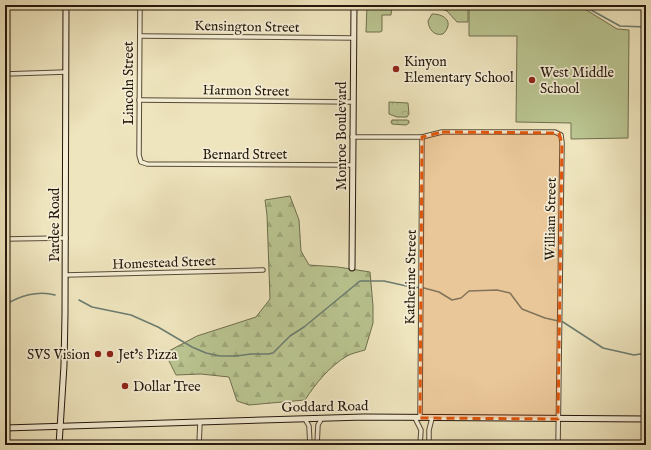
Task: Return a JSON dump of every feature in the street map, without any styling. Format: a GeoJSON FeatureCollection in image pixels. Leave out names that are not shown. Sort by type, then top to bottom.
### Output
{"type":"FeatureCollection","features":[{"type":"Feature","properties":{"kind":"main road","name":"Pardee Road"},"geometry":{"type":"LineString","coordinates":[[59,445],[64,365],[66,276],[66,5]]}},
{"type":"Feature","properties":{"kind":"main road","name":"Monroe Boulevard"},"geometry":{"type":"LineString","coordinates":[[352,268],[354,5]]}},
{"type":"Feature","properties":{"kind":"main road","name":"Goddard Road"},"geometry":{"type":"LineString","coordinates":[[5,428],[322,418],[646,419]]}},
{"type":"Feature","properties":{"kind":"street","name":"Lincoln Street"},"geometry":{"type":"LineString","coordinates":[[140,5],[140,161]]}},
{"type":"Feature","properties":{"kind":"street","name":"Kensington Street"},"geometry":{"type":"LineString","coordinates":[[140,36],[353,38]]}},
{"type":"Feature","properties":{"kind":"street"},"geometry":{"type":"LineString","coordinates":[[5,74],[66,72]]}},
{"type":"Feature","properties":{"kind":"street","name":"Harmon Street"},"geometry":{"type":"LineString","coordinates":[[139,100],[353,102]]}},
{"type":"Feature","properties":{"kind":"street","name":"William Street"},"geometry":{"type":"LineString","coordinates":[[422,137],[442,132],[556,132],[561,135],[558,445]]}},
{"type":"Feature","properties":{"kind":"street"},"geometry":{"type":"LineString","coordinates":[[352,137],[422,137]]}},
{"type":"Feature","properties":{"kind":"street","name":"Katherine Street"},"geometry":{"type":"LineString","coordinates":[[420,445],[421,430],[417,418],[421,292],[422,137]]}},
{"type":"Feature","properties":{"kind":"street","name":"Bernard Street"},"geometry":{"type":"LineString","coordinates":[[140,161],[147,164],[352,165]]}},
{"type":"Feature","properties":{"kind":"street"},"geometry":{"type":"LineString","coordinates":[[5,239],[66,238]]}},
{"type":"Feature","properties":{"kind":"street","name":"Homestead Street"},"geometry":{"type":"LineString","coordinates":[[66,276],[263,270]]}},
{"type":"Feature","properties":{"kind":"street"},"geometry":{"type":"LineString","coordinates":[[316,445],[318,425],[322,418]]}},
{"type":"Feature","properties":{"kind":"street"},"geometry":{"type":"LineString","coordinates":[[429,445],[429,430],[432,418]]}},
{"type":"Feature","properties":{"kind":"street"},"geometry":{"type":"LineString","coordinates":[[305,419],[309,426],[310,445]]}},
{"type":"Feature","properties":{"kind":"street"},"geometry":{"type":"LineString","coordinates":[[199,445],[200,422]]}},
{"type":"Feature","properties":{"kind":"highlighted area"},"geometry":{"type":"Polygon","coordinates":[[[442,132],[559,133],[562,143],[558,419],[420,418],[422,137],[442,132]]]}},
{"type":"Feature","properties":{"kind":"green space"},"geometry":{"type":"Polygon","coordinates":[[[367,5],[392,5],[391,15],[382,15],[382,31],[366,32],[367,5]]]}},
{"type":"Feature","properties":{"kind":"green space"},"geometry":{"type":"Polygon","coordinates":[[[426,5],[468,5],[468,22],[457,22],[447,11],[439,8],[427,7],[426,5]]]}},
{"type":"Feature","properties":{"kind":"green space"},"geometry":{"type":"Polygon","coordinates":[[[469,5],[580,6],[617,29],[629,30],[628,138],[571,139],[571,123],[516,122],[517,36],[469,36],[469,5]]]}},
{"type":"Feature","properties":{"kind":"green space"},"geometry":{"type":"Polygon","coordinates":[[[432,14],[445,17],[447,20],[448,26],[443,34],[432,32],[428,21],[432,14]]]}},
{"type":"Feature","properties":{"kind":"green space"},"geometry":{"type":"Polygon","coordinates":[[[389,102],[408,103],[409,114],[407,117],[397,117],[389,114],[389,102]]]}},
{"type":"Feature","properties":{"kind":"green space"},"geometry":{"type":"Polygon","coordinates":[[[392,120],[407,120],[409,123],[406,125],[392,124],[392,120]]]}},
{"type":"Feature","properties":{"kind":"green space"},"geometry":{"type":"Polygon","coordinates":[[[290,196],[299,220],[301,251],[309,265],[338,267],[370,272],[373,323],[365,350],[349,355],[334,365],[318,382],[305,400],[249,405],[237,401],[229,377],[201,374],[176,375],[165,353],[197,336],[256,317],[270,299],[267,215],[265,200],[290,196]]]}},
{"type":"Feature","properties":{"kind":"waterway"},"geometry":{"type":"LineString","coordinates":[[582,5],[620,26],[646,27]]}},
{"type":"Feature","properties":{"kind":"waterway"},"geometry":{"type":"LineString","coordinates":[[79,300],[92,307],[131,315],[158,327],[192,347],[206,353],[220,356],[236,356],[273,353],[290,336],[304,327],[360,281],[384,281],[411,287],[424,288],[439,292],[452,300],[461,298],[469,291],[497,290],[510,293],[522,309],[545,318],[563,322],[603,348],[634,355],[646,353]]}},
{"type":"Feature","properties":{"kind":"waterway"},"geometry":{"type":"LineString","coordinates":[[5,305],[16,299],[29,295],[42,293],[55,295]]}},
{"type":"Feature","properties":{"kind":"place","name":"Kinyon Elementary School"},"geometry":{"type":"Point","coordinates":[396,69]}},
{"type":"Feature","properties":{"kind":"place","name":"West Middle School"},"geometry":{"type":"Point","coordinates":[532,80]}},
{"type":"Feature","properties":{"kind":"place","name":"SVS Vision"},"geometry":{"type":"Point","coordinates":[98,354]}},
{"type":"Feature","properties":{"kind":"place","name":"Jet's Pizza"},"geometry":{"type":"Point","coordinates":[110,354]}},
{"type":"Feature","properties":{"kind":"place","name":"Dollar Tree"},"geometry":{"type":"Point","coordinates":[125,386]}}]}
